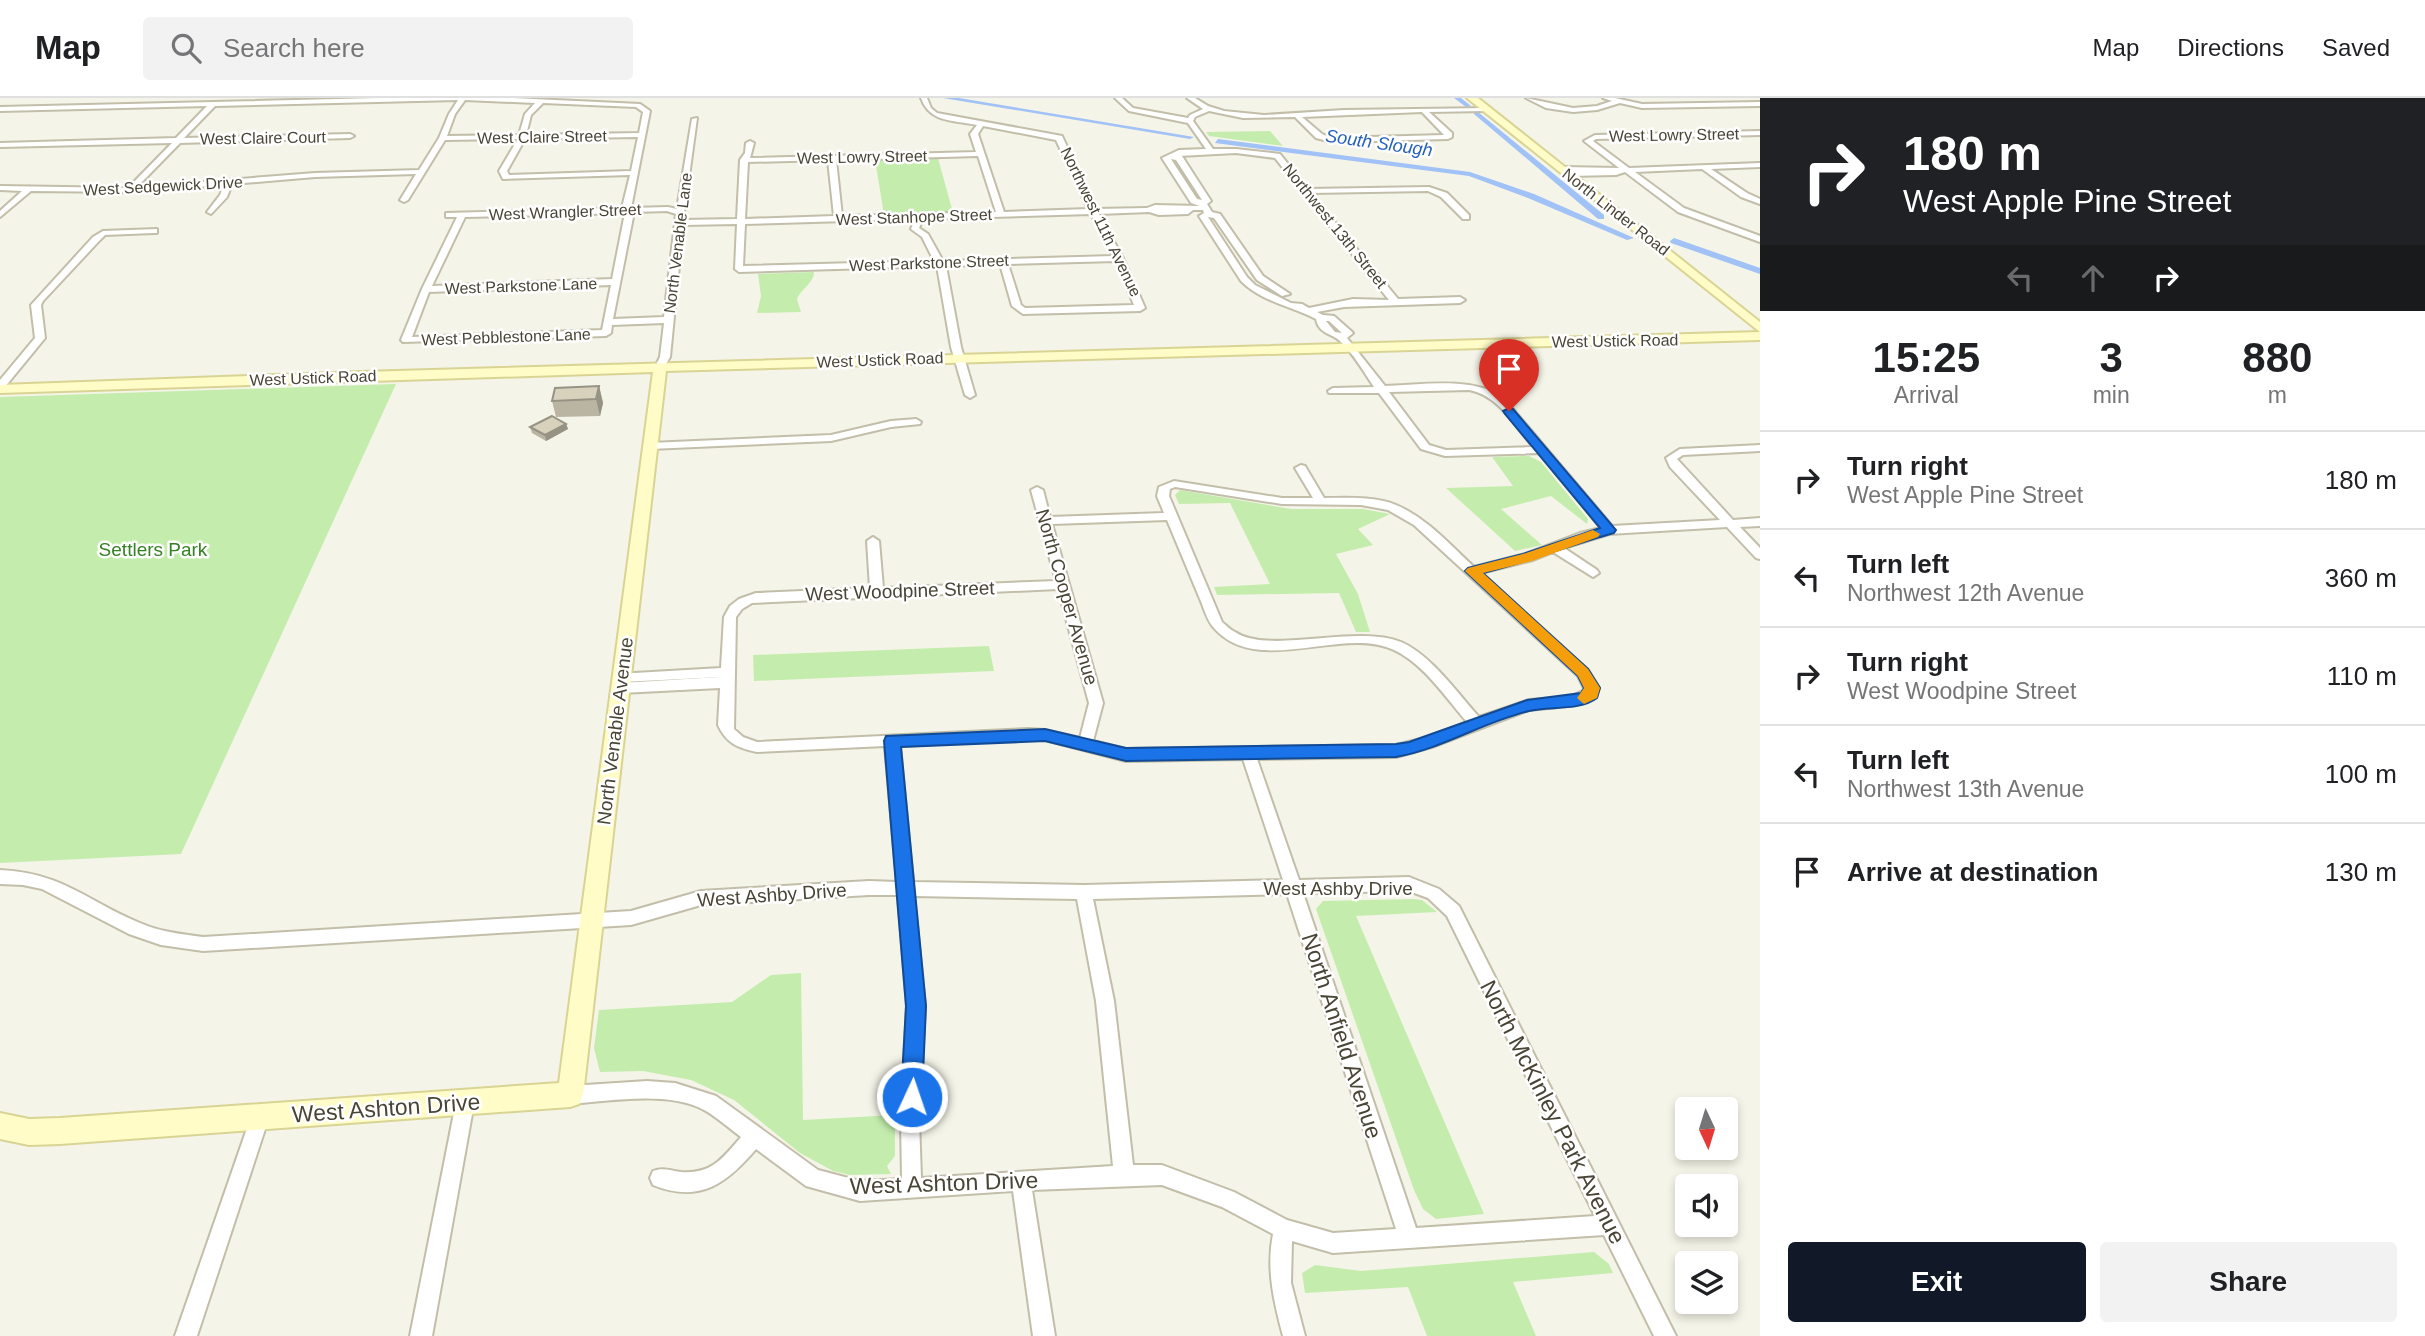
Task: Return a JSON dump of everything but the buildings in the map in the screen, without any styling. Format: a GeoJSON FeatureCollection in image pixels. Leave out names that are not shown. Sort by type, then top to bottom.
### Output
{"type":"FeatureCollection","features":[{"type":"Feature","properties":{"kind":"main road","name":"North Linder Road"},"geometry":{"type":"LineString","coordinates":[[1472,98],[1760,328]]}},
{"type":"Feature","properties":{"kind":"main road","name":"West Ustick Road"},"geometry":{"type":"LineString","coordinates":[[0,387],[961,358],[1346,342],[1760,336]]}},
{"type":"Feature","properties":{"kind":"main road","name":"North Venable Avenue"},"geometry":{"type":"LineString","coordinates":[[570,1095],[660,367]]}},
{"type":"Feature","properties":{"kind":"main road","name":"West Ashton Drive"},"geometry":{"type":"LineString","coordinates":[[0,1126],[29,1132],[60,1131],[570,1095]]}},
{"type":"Feature","properties":{"kind":"street"},"geometry":{"type":"LineString","coordinates":[[404,200],[419,172],[443,138],[452,114],[463,98]]}},
{"type":"Feature","properties":{"kind":"street"},"geometry":{"type":"LineString","coordinates":[[0,109],[463,98],[638,105],[647,111],[608,322]]}},
{"type":"Feature","properties":{"kind":"street"},"geometry":{"type":"LineString","coordinates":[[924,98],[933,114],[982,123],[974,134],[1000,214]]}},
{"type":"Feature","properties":{"kind":"street"},"geometry":{"type":"LineString","coordinates":[[1118,98],[1131,110],[1190,121],[1211,151]]}},
{"type":"Feature","properties":{"kind":"street"},"geometry":{"type":"LineString","coordinates":[[1190,98],[1210,108],[1254,116],[1485,109]]}},
{"type":"Feature","properties":{"kind":"street"},"geometry":{"type":"LineString","coordinates":[[1529,98],[1545,107],[1603,107],[1618,102]]}},
{"type":"Feature","properties":{"kind":"street"},"geometry":{"type":"LineString","coordinates":[[1606,98],[1642,106],[1759,100]]}},
{"type":"Feature","properties":{"kind":"street"},"geometry":{"type":"LineString","coordinates":[[1681,98],[1692,105]]}},
{"type":"Feature","properties":{"kind":"street"},"geometry":{"type":"LineString","coordinates":[[541,101],[528,114],[522,138],[503,171],[506,177],[634,173]]}},
{"type":"Feature","properties":{"kind":"street"},"geometry":{"type":"LineString","coordinates":[[1376,103],[1384,111]]}},
{"type":"Feature","properties":{"kind":"street"},"geometry":{"type":"LineString","coordinates":[[130,190],[213,104]]}},
{"type":"Feature","properties":{"kind":"street"},"geometry":{"type":"LineString","coordinates":[[1190,121],[1192,116],[1210,108]]}},
{"type":"Feature","properties":{"kind":"street"},"geometry":{"type":"LineString","coordinates":[[1296,115],[1326,139],[1448,137],[1448,133],[1423,110]]}},
{"type":"Feature","properties":{"kind":"street","name":"North Venable Lane"},"geometry":{"type":"LineString","coordinates":[[660,367],[664,357],[695,119]]}},
{"type":"Feature","properties":{"kind":"street","name":"Northwest 11th Avenue"},"geometry":{"type":"LineString","coordinates":[[982,123],[1059,138],[1093,211],[1119,258],[1140,308],[1023,311],[1017,306],[1003,261]]}},
{"type":"Feature","properties":{"kind":"street","name":"West Lowry Street"},"geometry":{"type":"LineString","coordinates":[[1625,170],[1588,140],[1760,133]]}},
{"type":"Feature","properties":{"kind":"street","name":"West Claire Street"},"geometry":{"type":"LineString","coordinates":[[443,138],[642,135]]}},
{"type":"Feature","properties":{"kind":"street","name":"West Claire Court"},"geometry":{"type":"LineString","coordinates":[[177,140],[350,136]]}},
{"type":"Feature","properties":{"kind":"street"},"geometry":{"type":"LineString","coordinates":[[0,145],[177,140]]}},
{"type":"Feature","properties":{"kind":"street"},"geometry":{"type":"LineString","coordinates":[[741,222],[744,160],[751,151],[751,143]]}},
{"type":"Feature","properties":{"kind":"street"},"geometry":{"type":"LineString","coordinates":[[1211,151],[1179,152],[1166,158],[1194,201],[1217,216],[1260,278],[1301,302],[1304,309],[1321,318],[1321,323],[1332,334],[1346,342],[1421,443],[1430,450],[1445,453],[1542,450]]}},
{"type":"Feature","properties":{"kind":"street","name":"Northwest 13th Street"},"geometry":{"type":"LineString","coordinates":[[1211,151],[1270,154],[1281,159],[1396,303]]}},
{"type":"Feature","properties":{"kind":"street","name":"West Lowry Street"},"geometry":{"type":"LineString","coordinates":[[744,160],[981,154]]}},
{"type":"Feature","properties":{"kind":"street"},"geometry":{"type":"LineString","coordinates":[[832,158],[838,219]]}},
{"type":"Feature","properties":{"kind":"street"},"geometry":{"type":"LineString","coordinates":[[1565,172],[1616,173],[1625,170],[1760,165]]}},
{"type":"Feature","properties":{"kind":"street"},"geometry":{"type":"LineString","coordinates":[[1703,167],[1744,195],[1760,202]]}},
{"type":"Feature","properties":{"kind":"street"},"geometry":{"type":"LineString","coordinates":[[1625,170],[1688,214],[1760,239]]}},
{"type":"Feature","properties":{"kind":"street","name":"West Sedgewick Drive"},"geometry":{"type":"LineString","coordinates":[[0,188],[130,190],[327,174],[419,172]]}},
{"type":"Feature","properties":{"kind":"street"},"geometry":{"type":"LineString","coordinates":[[318,188],[327,174]]}},
{"type":"Feature","properties":{"kind":"street"},"geometry":{"type":"LineString","coordinates":[[211,212],[229,183]]}},
{"type":"Feature","properties":{"kind":"street"},"geometry":{"type":"LineString","coordinates":[[0,215],[30,188]]}},
{"type":"Feature","properties":{"kind":"street"},"geometry":{"type":"LineString","coordinates":[[1307,191],[1435,190],[1444,195],[1466,217]]}},
{"type":"Feature","properties":{"kind":"street","name":"West Stanhope Street"},"geometry":{"type":"LineString","coordinates":[[680,218],[741,222],[1149,210],[1155,207],[1184,206],[1206,208]]}},
{"type":"Feature","properties":{"kind":"street","name":"West Wrangler Street"},"geometry":{"type":"LineString","coordinates":[[449,215],[460,220],[668,209],[680,218]]}},
{"type":"Feature","properties":{"kind":"street"},"geometry":{"type":"LineString","coordinates":[[920,218],[915,229],[925,236],[940,263],[970,395]]}},
{"type":"Feature","properties":{"kind":"street"},"geometry":{"type":"LineString","coordinates":[[426,289],[460,220]]}},
{"type":"Feature","properties":{"kind":"street","name":"West Parkstone Street"},"geometry":{"type":"LineString","coordinates":[[741,222],[739,269],[1119,258]]}},
{"type":"Feature","properties":{"kind":"street"},"geometry":{"type":"LineString","coordinates":[[0,387],[40,338],[36,306],[40,299],[103,233],[154,231]]}},
{"type":"Feature","properties":{"kind":"street","name":"West Parkstone Lane"},"geometry":{"type":"LineString","coordinates":[[426,289],[616,282]]}},
{"type":"Feature","properties":{"kind":"street","name":"West Pebblestone Lane"},"geometry":{"type":"LineString","coordinates":[[426,289],[406,340],[606,333],[608,322],[669,320]]}},
{"type":"Feature","properties":{"kind":"street"},"geometry":{"type":"LineString","coordinates":[[1304,309],[1344,304],[1460,300]]}},
{"type":"Feature","properties":{"kind":"street"},"geometry":{"type":"LineString","coordinates":[[1333,391],[1482,389],[1497,397],[1609,530]]}},
{"type":"Feature","properties":{"kind":"street"},"geometry":{"type":"LineString","coordinates":[[650,446],[831,438],[891,424],[916,422]]}},
{"type":"Feature","properties":{"kind":"street"},"geometry":{"type":"LineString","coordinates":[[1760,448],[1680,452],[1671,458],[1674,465],[1760,555]]}},
{"type":"Feature","properties":{"kind":"street"},"geometry":{"type":"LineString","coordinates":[[1301,468],[1321,502]]}},
{"type":"Feature","properties":{"kind":"street"},"geometry":{"type":"LineString","coordinates":[[621,683],[728,678],[725,725],[734,740],[757,747],[1028,734],[1045,735],[1126,755],[1396,751],[1411,748],[1527,706],[1576,701],[1591,694],[1592,688],[1583,673],[1418,522],[1391,507],[1361,502],[1282,501],[1184,484],[1165,487],[1163,496],[1217,624],[1227,635],[1253,644],[1390,643],[1410,654],[1477,724]]}},
{"type":"Feature","properties":{"kind":"street","name":"North Cooper Avenue"},"geometry":{"type":"LineString","coordinates":[[1037,489],[1096,703],[1085,746]]}},
{"type":"Feature","properties":{"kind":"street"},"geometry":{"type":"LineString","coordinates":[[1046,521],[1171,516]]}},
{"type":"Feature","properties":{"kind":"street"},"geometry":{"type":"LineString","coordinates":[[1472,571],[1609,530],[1760,522]]}},
{"type":"Feature","properties":{"kind":"street"},"geometry":{"type":"LineString","coordinates":[[873,541],[877,592]]}},
{"type":"Feature","properties":{"kind":"street"},"geometry":{"type":"LineString","coordinates":[[1555,548],[1593,573]]}},
{"type":"Feature","properties":{"kind":"street","name":"West Woodpine Street"},"geometry":{"type":"LineString","coordinates":[[728,678],[730,617],[738,605],[756,597],[1064,584]]}},
{"type":"Feature","properties":{"kind":"street"},"geometry":{"type":"LineString","coordinates":[[892,741],[916,1006],[911,1120],[912,1188]]}},
{"type":"Feature","properties":{"kind":"street","name":"North Anfield Avenue"},"geometry":{"type":"LineString","coordinates":[[1248,752],[1295,887],[1379,1154],[1410,1239]]}},
{"type":"Feature","properties":{"kind":"street","name":"West Ashby Drive"},"geometry":{"type":"LineString","coordinates":[[0,877],[34,877],[155,936],[204,944],[590,921],[646,915],[701,898],[906,887],[1084,892],[1409,884],[1434,893]]}},
{"type":"Feature","properties":{"kind":"street"},"geometry":{"type":"LineString","coordinates":[[1084,892],[1105,1001],[1124,1175]]}},
{"type":"Feature","properties":{"kind":"street","name":"North McKinley Park Avenue"},"geometry":{"type":"LineString","coordinates":[[1434,893],[1453,911],[1665,1336]]}},
{"type":"Feature","properties":{"kind":"street","name":"West Ashton Drive"},"geometry":{"type":"LineString","coordinates":[[570,1095],[676,1091],[709,1102],[814,1179],[836,1187],[860,1191],[1021,1180],[1162,1175],[1227,1199],[1284,1229],[1333,1243],[1610,1225]]}},
{"type":"Feature","properties":{"kind":"street"},"geometry":{"type":"LineString","coordinates":[[421,1336],[466,1103]]}},
{"type":"Feature","properties":{"kind":"street"},"geometry":{"type":"LineString","coordinates":[[186,1336],[260,1117]]}},
{"type":"Feature","properties":{"kind":"street"},"geometry":{"type":"LineString","coordinates":[[660,1178],[681,1183],[715,1179],[755,1136]]}},
{"type":"Feature","properties":{"kind":"street"},"geometry":{"type":"LineString","coordinates":[[1021,1180],[1044,1336]]}},
{"type":"Feature","properties":{"kind":"street"},"geometry":{"type":"LineString","coordinates":[[1284,1229],[1278,1255],[1281,1289],[1294,1336]]}},
{"type":"Feature","properties":{"kind":"green space"},"geometry":{"type":"Polygon","coordinates":[[[1270,131],[1283,146],[1209,136],[1206,132],[1270,131]]]}},
{"type":"Feature","properties":{"kind":"green space"},"geometry":{"type":"Polygon","coordinates":[[[938,158],[953,213],[884,215],[875,159],[938,158]]]}},
{"type":"Feature","properties":{"kind":"green space"},"geometry":{"type":"Polygon","coordinates":[[[814,272],[797,299],[801,312],[757,313],[761,296],[758,274],[814,272]]]}},
{"type":"Feature","properties":{"kind":"green space","name":"Settlers Park"},"geometry":{"type":"Polygon","coordinates":[[[396,384],[181,854],[0,863],[0,397],[396,384]]]}},
{"type":"Feature","properties":{"kind":"green space"},"geometry":{"type":"Polygon","coordinates":[[[1529,456],[1541,462],[1588,519],[1587,524],[1551,496],[1501,509],[1542,545],[1515,551],[1446,488],[1513,486],[1492,457],[1529,456]]]}},
{"type":"Feature","properties":{"kind":"green space"},"geometry":{"type":"Polygon","coordinates":[[[1180,490],[1291,509],[1363,509],[1390,514],[1358,529],[1373,545],[1336,554],[1358,594],[1370,632],[1356,632],[1339,593],[1217,595],[1214,587],[1270,584],[1230,503],[1179,504],[1175,495],[1180,490]]]}},
{"type":"Feature","properties":{"kind":"green space"},"geometry":{"type":"Polygon","coordinates":[[[989,646],[994,671],[754,681],[753,655],[989,646]]]}},
{"type":"Feature","properties":{"kind":"green space"},"geometry":{"type":"Polygon","coordinates":[[[1422,900],[1437,912],[1356,916],[1484,1214],[1436,1219],[1423,1209],[1316,909],[1323,901],[1422,900]]]}},
{"type":"Feature","properties":{"kind":"green space"},"geometry":{"type":"Polygon","coordinates":[[[801,973],[803,1120],[895,1115],[895,1156],[887,1166],[891,1174],[850,1175],[833,1171],[800,1153],[734,1100],[691,1080],[643,1071],[600,1072],[594,1048],[599,1010],[732,1002],[771,975],[801,973]]]}},
{"type":"Feature","properties":{"kind":"green space"},"geometry":{"type":"Polygon","coordinates":[[[1594,1252],[1609,1264],[1613,1273],[1513,1282],[1536,1336],[1427,1336],[1408,1287],[1305,1293],[1302,1273],[1315,1265],[1361,1271],[1594,1252]]]}},
{"type":"Feature","properties":{"kind":"waterway","name":"South Slough"},"geometry":{"type":"LineString","coordinates":[[946,98],[1190,137]]}},
{"type":"Feature","properties":{"kind":"waterway"},"geometry":{"type":"LineString","coordinates":[[1457,98],[1468,106]]}},
{"type":"Feature","properties":{"kind":"waterway"},"geometry":{"type":"LineString","coordinates":[[1476,113],[1601,217]]}},
{"type":"Feature","properties":{"kind":"waterway","name":"South Slough"},"geometry":{"type":"LineString","coordinates":[[1218,141],[1470,174],[1531,196],[1630,238]]}},
{"type":"Feature","properties":{"kind":"waterway"},"geometry":{"type":"LineString","coordinates":[[1674,241],[1760,271]]}},
{"type":"Feature","properties":{"kind":"slow traffic"},"geometry":{"type":"LineString","coordinates":[[1584,698],[1591,694],[1592,688],[1583,673],[1472,571],[1527,558],[1593,534]]}},
{"type":"Feature","properties":{"kind":"route"},"geometry":{"type":"LineString","coordinates":[[912,1097],[916,1006],[892,741],[1028,734],[1045,735],[1126,755],[1396,751],[1527,706],[1585,698],[1591,694],[1592,688],[1583,673],[1472,571],[1527,558],[1584,536],[1609,530],[1509,411]]}}]}
